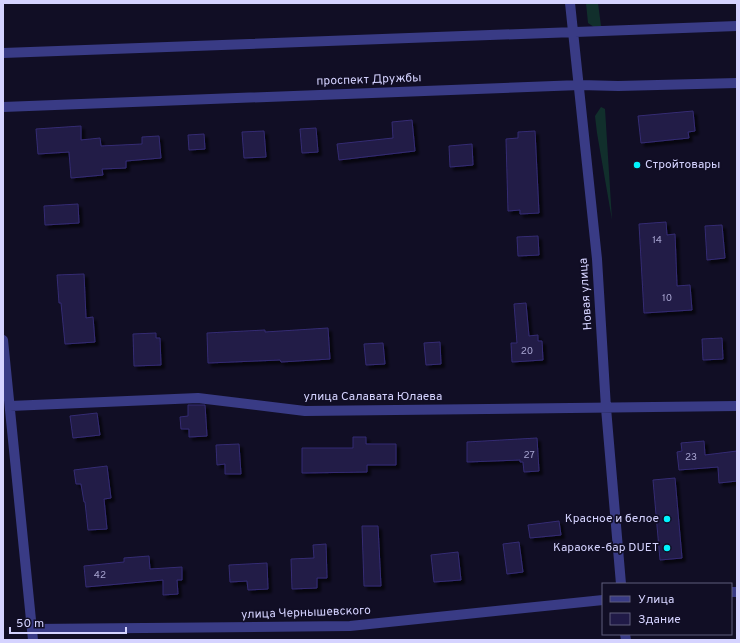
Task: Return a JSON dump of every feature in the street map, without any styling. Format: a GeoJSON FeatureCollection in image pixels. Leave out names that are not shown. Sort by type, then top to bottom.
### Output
{"type":"FeatureCollection","features":[{"type":"Feature","properties":{"kind":"street","name":"Новая улица"},"geometry":{"type":"LineString","coordinates":[[570,3],[580,85],[597,259],[606,408],[621,583]]}},
{"type":"Feature","properties":{"kind":"street"},"geometry":{"type":"LineString","coordinates":[[3,53],[737,26]]}},
{"type":"Feature","properties":{"kind":"street","name":"проспект Дружбы"},"geometry":{"type":"LineString","coordinates":[[3,107],[580,85],[618,86],[737,83]]}},
{"type":"Feature","properties":{"kind":"street"},"geometry":{"type":"LineString","coordinates":[[3,340],[33,640]]}},
{"type":"Feature","properties":{"kind":"street","name":"улица Салавата Юлаева"},"geometry":{"type":"LineString","coordinates":[[10,406],[198,398],[305,411],[737,406]]}},
{"type":"Feature","properties":{"kind":"street","name":"улица Чернышевского"},"geometry":{"type":"LineString","coordinates":[[32,629],[350,626],[602,600]]}},
{"type":"Feature","properties":{"kind":"green space"},"geometry":{"type":"Polygon","coordinates":[[[586,3],[598,3],[601,26],[594,27],[588,23],[586,3]]]}},
{"type":"Feature","properties":{"kind":"green space"},"geometry":{"type":"Polygon","coordinates":[[[601,107],[605,109],[612,220],[595,116],[601,107]]]}},
{"type":"Feature","properties":{"kind":"building"},"geometry":{"type":"Polygon","coordinates":[[[693,111],[695,131],[688,132],[689,138],[641,143],[638,116],[693,111]]]}},
{"type":"Feature","properties":{"kind":"building"},"geometry":{"type":"Polygon","coordinates":[[[412,120],[415,151],[339,160],[337,144],[393,138],[392,122],[412,120]]]}},
{"type":"Feature","properties":{"kind":"building"},"geometry":{"type":"Polygon","coordinates":[[[81,126],[81,140],[100,138],[101,146],[142,144],[142,137],[159,136],[161,158],[126,161],[126,168],[102,169],[103,175],[71,178],[69,152],[38,154],[36,129],[81,126]]]}},
{"type":"Feature","properties":{"kind":"building"},"geometry":{"type":"Polygon","coordinates":[[[316,128],[318,152],[302,153],[300,129],[316,128]]]}},
{"type":"Feature","properties":{"kind":"building"},"geometry":{"type":"Polygon","coordinates":[[[264,131],[266,157],[244,158],[242,132],[264,131]]]}},
{"type":"Feature","properties":{"kind":"building"},"geometry":{"type":"Polygon","coordinates":[[[535,131],[539,213],[520,214],[520,210],[508,211],[506,139],[518,138],[518,132],[535,131]]]}},
{"type":"Feature","properties":{"kind":"building"},"geometry":{"type":"Polygon","coordinates":[[[204,134],[205,149],[189,150],[188,135],[204,134]]]}},
{"type":"Feature","properties":{"kind":"building"},"geometry":{"type":"Polygon","coordinates":[[[472,144],[473,165],[450,167],[449,146],[472,144]]]}},
{"type":"Feature","properties":{"kind":"building"},"geometry":{"type":"Polygon","coordinates":[[[78,204],[79,223],[45,225],[44,206],[78,204]]]}},
{"type":"Feature","properties":{"kind":"building"},"geometry":{"type":"Polygon","coordinates":[[[666,222],[667,235],[675,234],[677,286],[690,285],[692,310],[644,313],[639,224],[666,222]]]}},
{"type":"Feature","properties":{"kind":"building"},"geometry":{"type":"Polygon","coordinates":[[[722,225],[725,258],[707,260],[705,226],[722,225]]]}},
{"type":"Feature","properties":{"kind":"building"},"geometry":{"type":"Polygon","coordinates":[[[538,236],[539,255],[518,256],[517,237],[538,236]]]}},
{"type":"Feature","properties":{"kind":"building"},"geometry":{"type":"Polygon","coordinates":[[[84,274],[86,318],[93,317],[95,342],[65,344],[61,303],[59,303],[57,275],[84,274]]]}},
{"type":"Feature","properties":{"kind":"building"},"geometry":{"type":"Polygon","coordinates":[[[526,303],[529,336],[538,335],[538,341],[542,341],[543,360],[512,362],[511,343],[517,343],[514,304],[526,303]]]}},
{"type":"Feature","properties":{"kind":"building"},"geometry":{"type":"Polygon","coordinates":[[[328,328],[330,359],[281,362],[280,360],[208,363],[207,333],[265,330],[265,332],[328,328]]]}},
{"type":"Feature","properties":{"kind":"building"},"geometry":{"type":"Polygon","coordinates":[[[156,333],[156,338],[160,338],[161,365],[134,366],[133,334],[156,333]]]}},
{"type":"Feature","properties":{"kind":"building"},"geometry":{"type":"Polygon","coordinates":[[[722,338],[723,359],[703,360],[702,339],[722,338]]]}},
{"type":"Feature","properties":{"kind":"building"},"geometry":{"type":"Polygon","coordinates":[[[440,342],[441,364],[426,365],[424,343],[440,342]]]}},
{"type":"Feature","properties":{"kind":"building"},"geometry":{"type":"Polygon","coordinates":[[[383,343],[385,364],[366,365],[364,344],[383,343]]]}},
{"type":"Feature","properties":{"kind":"building"},"geometry":{"type":"Polygon","coordinates":[[[188,405],[205,405],[207,436],[189,437],[189,429],[181,429],[180,417],[188,416],[188,405]]]}},
{"type":"Feature","properties":{"kind":"building"},"geometry":{"type":"Polygon","coordinates":[[[97,413],[100,435],[73,438],[70,416],[97,413]]]}},
{"type":"Feature","properties":{"kind":"building"},"geometry":{"type":"Polygon","coordinates":[[[353,437],[366,437],[366,444],[396,444],[396,465],[367,465],[367,472],[302,473],[302,448],[353,448],[353,437]]]}},
{"type":"Feature","properties":{"kind":"building"},"geometry":{"type":"Polygon","coordinates":[[[537,438],[539,471],[524,472],[523,462],[520,462],[520,460],[467,462],[467,442],[537,438]]]}},
{"type":"Feature","properties":{"kind":"building"},"geometry":{"type":"Polygon","coordinates":[[[704,441],[705,455],[737,451],[737,481],[719,483],[718,467],[679,470],[677,452],[682,451],[681,443],[704,441]]]}},
{"type":"Feature","properties":{"kind":"building"},"geometry":{"type":"Polygon","coordinates":[[[239,444],[241,474],[225,474],[225,464],[217,465],[216,445],[239,444]]]}},
{"type":"Feature","properties":{"kind":"building"},"geometry":{"type":"Polygon","coordinates":[[[107,466],[111,498],[104,499],[107,529],[88,530],[85,502],[81,484],[76,484],[74,470],[107,466]]]}},
{"type":"Feature","properties":{"kind":"building","name":"Красное и белое"},"geometry":{"type":"Polygon","coordinates":[[[675,478],[682,558],[660,560],[653,480],[675,478]]]}},
{"type":"Feature","properties":{"kind":"building"},"geometry":{"type":"Polygon","coordinates":[[[559,521],[561,535],[530,538],[528,525],[559,521]]]}},
{"type":"Feature","properties":{"kind":"building"},"geometry":{"type":"Polygon","coordinates":[[[362,526],[378,526],[381,586],[364,586],[362,526]]]}},
{"type":"Feature","properties":{"kind":"building"},"geometry":{"type":"Polygon","coordinates":[[[519,542],[523,572],[507,574],[503,544],[519,542]]]}},
{"type":"Feature","properties":{"kind":"building"},"geometry":{"type":"Polygon","coordinates":[[[326,544],[327,578],[317,578],[317,588],[292,589],[291,559],[314,558],[313,545],[326,544]]]}},
{"type":"Feature","properties":{"kind":"building"},"geometry":{"type":"Polygon","coordinates":[[[458,552],[461,580],[434,582],[431,555],[458,552]]]}},
{"type":"Feature","properties":{"kind":"building"},"geometry":{"type":"Polygon","coordinates":[[[149,556],[150,569],[182,567],[182,580],[177,580],[178,594],[163,595],[163,580],[86,587],[84,566],[124,562],[124,558],[149,556]]]}},
{"type":"Feature","properties":{"kind":"building"},"geometry":{"type":"Polygon","coordinates":[[[267,563],[268,589],[248,590],[247,581],[230,582],[229,565],[267,563]]]}},
{"type":"Feature","properties":{"kind":"place","name":"Стройтовары"},"geometry":{"type":"Point","coordinates":[637,165]}},
{"type":"Feature","properties":{"kind":"place","name":"Красное и белое"},"geometry":{"type":"Point","coordinates":[667,519]}},
{"type":"Feature","properties":{"kind":"place","name":"Караоке-бар DUET"},"geometry":{"type":"Point","coordinates":[667,548]}}]}
